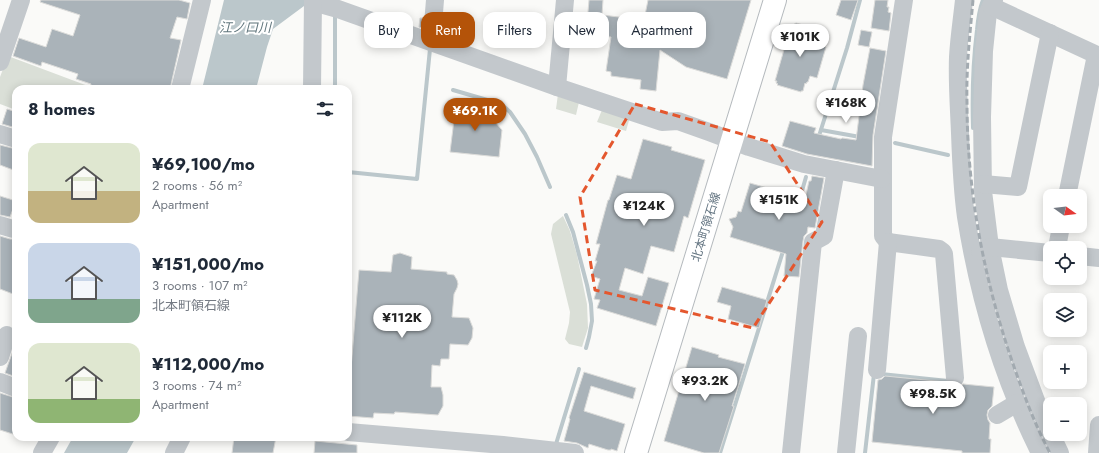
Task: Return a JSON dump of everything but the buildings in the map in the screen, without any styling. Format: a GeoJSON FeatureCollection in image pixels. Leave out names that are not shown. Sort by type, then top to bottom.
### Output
{"type":"FeatureCollection","features":[{"type":"Feature","properties":{"kind":"main road","name":"北本町領石線"},"geometry":{"type":"LineString","coordinates":[[636,453],[775,0]]}},
{"type":"Feature","properties":{"kind":"street"},"geometry":{"type":"LineString","coordinates":[[0,62],[21,0]]}},
{"type":"Feature","properties":{"kind":"street"},"geometry":{"type":"LineString","coordinates":[[434,12],[435,0]]}},
{"type":"Feature","properties":{"kind":"street"},"geometry":{"type":"LineString","coordinates":[[557,87],[565,0]]}},
{"type":"Feature","properties":{"kind":"street"},"geometry":{"type":"LineString","coordinates":[[904,0],[883,138],[883,236],[888,242],[939,248],[943,252],[955,378]]}},
{"type":"Feature","properties":{"kind":"street"},"geometry":{"type":"LineString","coordinates":[[964,0],[958,57],[959,104],[962,182],[972,253],[995,342],[1017,403],[1040,453]]}},
{"type":"Feature","properties":{"kind":"street"},"geometry":{"type":"LineString","coordinates":[[181,85],[197,1]]}},
{"type":"Feature","properties":{"kind":"street"},"geometry":{"type":"LineString","coordinates":[[312,85],[313,1],[421,39]]}},
{"type":"Feature","properties":{"kind":"street"},"geometry":{"type":"LineString","coordinates":[[1043,417],[1016,347],[999,290],[990,247],[983,191],[982,117],[984,51],[988,12],[992,3],[1098,56],[1069,189]]}},
{"type":"Feature","properties":{"kind":"street"},"geometry":{"type":"LineString","coordinates":[[983,184],[1018,187],[1050,33]]}},
{"type":"Feature","properties":{"kind":"street"},"geometry":{"type":"LineString","coordinates":[[446,48],[662,122],[678,122],[749,147],[804,164],[882,179]]}},
{"type":"Feature","properties":{"kind":"street"},"geometry":{"type":"LineString","coordinates":[[0,134],[12,138]]}},
{"type":"Feature","properties":{"kind":"street"},"geometry":{"type":"LineString","coordinates":[[791,453],[813,242],[824,236],[836,170]]}},
{"type":"Feature","properties":{"kind":"street"},"geometry":{"type":"LineString","coordinates":[[876,370],[888,242]]}},
{"type":"Feature","properties":{"kind":"street"},"geometry":{"type":"LineString","coordinates":[[972,253],[990,247],[1043,252]]}},
{"type":"Feature","properties":{"kind":"street"},"geometry":{"type":"LineString","coordinates":[[1087,257],[1099,258]]}},
{"type":"Feature","properties":{"kind":"street"},"geometry":{"type":"LineString","coordinates":[[0,357],[7,335]]}},
{"type":"Feature","properties":{"kind":"street"},"geometry":{"type":"LineString","coordinates":[[846,453],[858,336]]}},
{"type":"Feature","properties":{"kind":"street"},"geometry":{"type":"LineString","coordinates":[[0,382],[12,386]]}},
{"type":"Feature","properties":{"kind":"street"},"geometry":{"type":"LineString","coordinates":[[997,415],[1017,403]]}},
{"type":"Feature","properties":{"kind":"street"},"geometry":{"type":"LineString","coordinates":[[1097,453],[1099,425]]}},
{"type":"Feature","properties":{"kind":"street"},"geometry":{"type":"LineString","coordinates":[[352,433],[459,447],[575,453]]}},
{"type":"Feature","properties":{"kind":"street"},"geometry":{"type":"LineString","coordinates":[[42,453],[49,441]]}},
{"type":"Feature","properties":{"kind":"street"},"geometry":{"type":"LineString","coordinates":[[174,453],[180,441]]}},
{"type":"Feature","properties":{"kind":"street"},"geometry":{"type":"LineString","coordinates":[[1054,441],[1060,453]]}},
{"type":"Feature","properties":{"kind":"highlighted area"},"geometry":{"type":"Polygon","coordinates":[[[635,104],[770,142],[822,222],[753,328],[595,290],[580,197],[635,104]]]}},
{"type":"Feature","properties":{"kind":"shaded area"},"geometry":{"type":"Polygon","coordinates":[[[8,56],[85,85],[12,85],[12,108],[0,104],[0,77],[8,56]]]}},
{"type":"Feature","properties":{"kind":"shaded area"},"geometry":{"type":"Polygon","coordinates":[[[558,94],[579,102],[576,115],[556,109],[558,94]]]}},
{"type":"Feature","properties":{"kind":"shaded area"},"geometry":{"type":"Polygon","coordinates":[[[602,110],[630,117],[626,131],[597,122],[602,110]]]}},
{"type":"Feature","properties":{"kind":"shaded area"},"geometry":{"type":"Polygon","coordinates":[[[563,216],[570,231],[577,255],[587,304],[588,328],[582,347],[569,344],[565,339],[570,312],[551,234],[553,224],[563,216]]]}},
{"type":"Feature","properties":{"kind":"water","name":"江ノ口川"},"geometry":{"type":"Polygon","coordinates":[[[224,0],[304,0],[304,6],[273,29],[257,85],[203,85],[224,0]]]}},
{"type":"Feature","properties":{"kind":"water"},"geometry":{"type":"Polygon","coordinates":[[[71,441],[134,441],[127,453],[64,453],[71,441]]]}},
{"type":"Feature","properties":{"kind":"waterway"},"geometry":{"type":"LineString","coordinates":[[818,139],[847,48],[860,0]]}},
{"type":"Feature","properties":{"kind":"waterway"},"geometry":{"type":"LineString","coordinates":[[973,128],[975,54],[978,18],[983,0]]}},
{"type":"Feature","properties":{"kind":"waterway"},"geometry":{"type":"LineString","coordinates":[[335,16],[335,85]]}},
{"type":"Feature","properties":{"kind":"waterway"},"geometry":{"type":"LineString","coordinates":[[352,172],[417,179],[430,49]]}},
{"type":"Feature","properties":{"kind":"waterway"},"geometry":{"type":"LineString","coordinates":[[453,90],[501,104],[510,112],[525,134],[550,187]]}},
{"type":"Feature","properties":{"kind":"waterway"},"geometry":{"type":"LineString","coordinates":[[821,130],[860,137]]}},
{"type":"Feature","properties":{"kind":"waterway"},"geometry":{"type":"LineString","coordinates":[[895,143],[948,155]]}},
{"type":"Feature","properties":{"kind":"waterway"},"geometry":{"type":"LineString","coordinates":[[799,201],[806,177]]}},
{"type":"Feature","properties":{"kind":"waterway"},"geometry":{"type":"LineString","coordinates":[[566,215],[573,232],[591,304],[592,321],[586,348]]}},
{"type":"Feature","properties":{"kind":"waterway"},"geometry":{"type":"LineString","coordinates":[[720,453],[784,248]]}},
{"type":"Feature","properties":{"kind":"waterway"},"geometry":{"type":"LineString","coordinates":[[556,444],[579,369]]}},
{"type":"Feature","properties":{"kind":"waterway"},"geometry":{"type":"LineString","coordinates":[[865,453],[874,374]]}},
{"type":"Feature","properties":{"kind":"waterway"},"geometry":{"type":"LineString","coordinates":[[881,374],[948,381]]}},
{"type":"Feature","properties":{"kind":"railway"},"geometry":{"type":"LineString","coordinates":[[973,0],[967,77],[968,138],[970,173],[980,242],[1007,345],[1029,406],[1050,453]]}}]}
